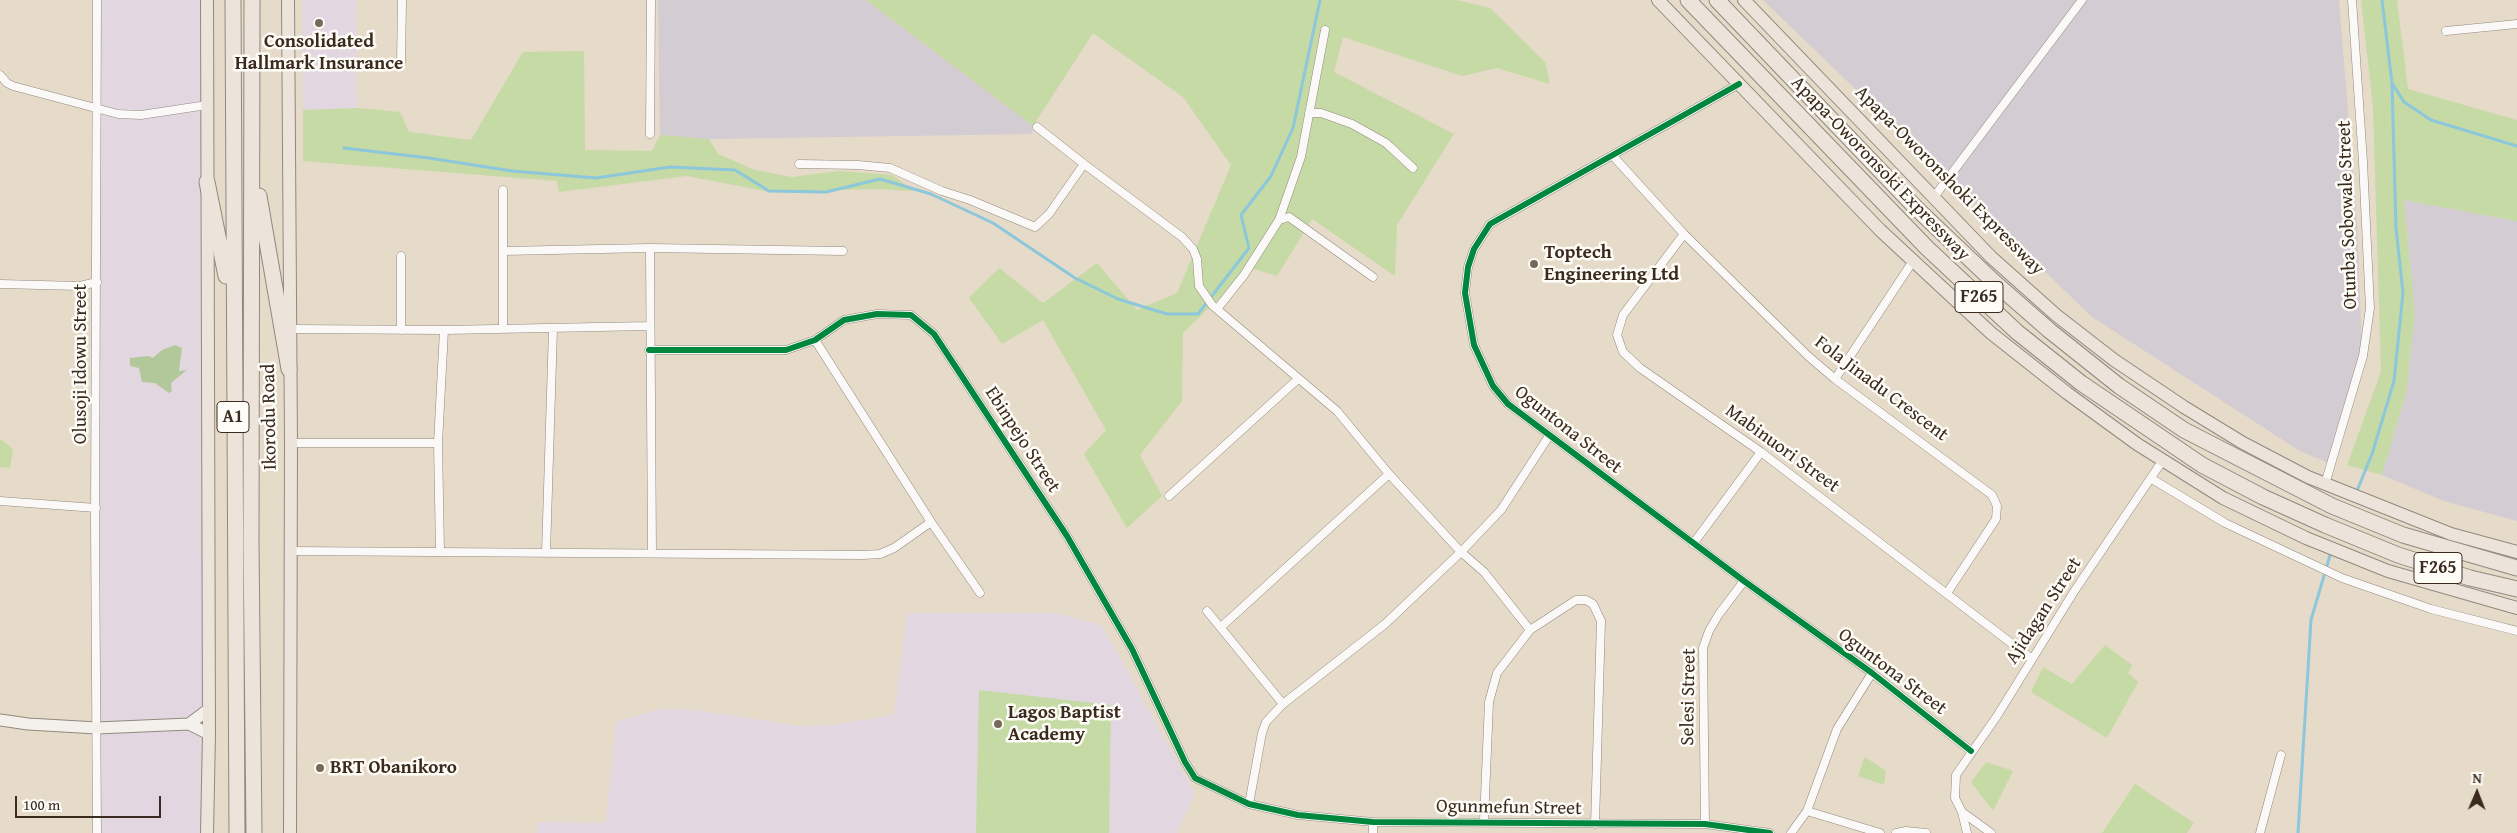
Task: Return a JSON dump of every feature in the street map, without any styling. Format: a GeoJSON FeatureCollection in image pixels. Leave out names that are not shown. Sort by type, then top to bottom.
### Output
{"type":"FeatureCollection","features":[{"type":"Feature","properties":{"kind":"highway","name":"Ikorodu Road"},"geometry":{"type":"LineString","coordinates":[[233,0],[232,308],[237,833]]}},
{"type":"Feature","properties":{"kind":"highway","name":"Ikorodu Road"},"geometry":{"type":"LineString","coordinates":[[252,0],[254,833]]}},
{"type":"Feature","properties":{"kind":"highway","name":"Apapa-Oworonsoki Expressway"},"geometry":{"type":"LineString","coordinates":[[1688,0],[1927,248],[2017,332],[2081,383],[2202,465],[2263,497],[2325,526],[2398,555],[2470,578],[2517,589]]}},
{"type":"Feature","properties":{"kind":"highway","name":"Apapa-Oworonsoki Expressway"},"geometry":{"type":"LineString","coordinates":[[1717,0],[1916,208],[1994,282],[2050,331],[2119,386],[2184,430],[2332,506],[2368,522],[2442,548],[2517,568]]}},
{"type":"Feature","properties":{"kind":"highway"},"geometry":{"type":"LineString","coordinates":[[252,155],[289,369]]}},
{"type":"Feature","properties":{"kind":"highway"},"geometry":{"type":"LineString","coordinates":[[207,182],[232,308]]}},
{"type":"Feature","properties":{"kind":"main road"},"geometry":{"type":"LineString","coordinates":[[206,0],[208,833]]}},
{"type":"Feature","properties":{"kind":"main road","name":"Ikorodu Road"},"geometry":{"type":"LineString","coordinates":[[288,0],[291,443],[290,833]]}},
{"type":"Feature","properties":{"kind":"main road","name":"Apapa-Oworonsoki Expressway"},"geometry":{"type":"LineString","coordinates":[[1658,0],[1880,230],[1999,339],[2074,399],[2163,460],[2223,498],[2319,543],[2388,571],[2517,608]]}},
{"type":"Feature","properties":{"kind":"main road","name":"Apapa-Oworonshoki Expressway"},"geometry":{"type":"LineString","coordinates":[[1744,0],[1991,257],[2056,315],[2114,360],[2184,407],[2243,443],[2325,484],[2375,506],[2451,534],[2517,552]]}},
{"type":"Feature","properties":{"kind":"street","name":"Olusoji Idowu Street"},"geometry":{"type":"LineString","coordinates":[[97,0],[97,833]]}},
{"type":"Feature","properties":{"kind":"street"},"geometry":{"type":"LineString","coordinates":[[401,63],[402,0]]}},
{"type":"Feature","properties":{"kind":"street"},"geometry":{"type":"LineString","coordinates":[[650,134],[651,0]]}},
{"type":"Feature","properties":{"kind":"street"},"geometry":{"type":"LineString","coordinates":[[1934,197],[2082,0]]}},
{"type":"Feature","properties":{"kind":"street","name":"Otunba Sobowale Street"},"geometry":{"type":"LineString","coordinates":[[2325,484],[2362,356],[2370,308],[2364,162],[2352,0]]}},
{"type":"Feature","properties":{"kind":"street"},"geometry":{"type":"LineString","coordinates":[[2446,31],[2517,24]]}},
{"type":"Feature","properties":{"kind":"street"},"geometry":{"type":"LineString","coordinates":[[1215,307],[1244,275],[1279,220],[1301,157],[1326,30]]}},
{"type":"Feature","properties":{"kind":"street"},"geometry":{"type":"LineString","coordinates":[[0,75],[6,83],[13,86],[97,110],[129,115],[206,105]]}},
{"type":"Feature","properties":{"kind":"street","name":"Oguntona Street"},"geometry":{"type":"LineString","coordinates":[[1739,84],[1490,224],[1474,249],[1468,267],[1465,293],[1468,319],[1482,366],[1493,386],[1508,404],[1693,544],[1872,673],[1971,751]]}},
{"type":"Feature","properties":{"kind":"street"},"geometry":{"type":"LineString","coordinates":[[1309,113],[1321,113],[1352,124],[1386,143],[1413,168]]}},
{"type":"Feature","properties":{"kind":"street"},"geometry":{"type":"LineString","coordinates":[[1037,127],[1182,237],[1193,249],[1197,259],[1199,286],[1215,307],[1337,411],[1389,474],[1461,552],[1484,572],[1530,630]]}},
{"type":"Feature","properties":{"kind":"street","name":"Fola Jinadu Crescent"},"geometry":{"type":"LineString","coordinates":[[1613,156],[1684,234],[1835,379],[1986,488],[1996,501],[1996,519],[1947,593]]}},
{"type":"Feature","properties":{"kind":"street"},"geometry":{"type":"LineString","coordinates":[[799,164],[858,165],[890,168],[942,191],[970,200],[1035,227],[1049,214],[1084,164]]}},
{"type":"Feature","properties":{"kind":"street"},"geometry":{"type":"LineString","coordinates":[[503,190],[504,329]]}},
{"type":"Feature","properties":{"kind":"street"},"geometry":{"type":"LineString","coordinates":[[1279,220],[1290,217],[1373,277]]}},
{"type":"Feature","properties":{"kind":"street","name":"Mabinuori Street"},"geometry":{"type":"LineString","coordinates":[[1684,234],[1623,315],[1617,335],[1623,352],[1640,368],[1761,452],[2032,659]]}},
{"type":"Feature","properties":{"kind":"street"},"geometry":{"type":"LineString","coordinates":[[503,251],[650,248],[843,251]]}},
{"type":"Feature","properties":{"kind":"street"},"geometry":{"type":"LineString","coordinates":[[650,248],[649,350],[652,553]]}},
{"type":"Feature","properties":{"kind":"street"},"geometry":{"type":"LineString","coordinates":[[401,330],[402,256]]}},
{"type":"Feature","properties":{"kind":"street"},"geometry":{"type":"LineString","coordinates":[[1835,379],[1913,261]]}},
{"type":"Feature","properties":{"kind":"street"},"geometry":{"type":"LineString","coordinates":[[0,284],[80,286],[97,282]]}},
{"type":"Feature","properties":{"kind":"street","name":"Ebinpejo Street"},"geometry":{"type":"LineString","coordinates":[[649,350],[786,350],[815,340],[844,320],[877,314],[911,315],[934,334],[1067,536],[1132,649],[1185,762],[1195,778],[1249,804]]}},
{"type":"Feature","properties":{"kind":"street"},"geometry":{"type":"LineString","coordinates":[[289,329],[444,330],[649,326]]}},
{"type":"Feature","properties":{"kind":"street"},"geometry":{"type":"LineString","coordinates":[[546,553],[553,329]]}},
{"type":"Feature","properties":{"kind":"street"},"geometry":{"type":"LineString","coordinates":[[440,552],[438,443],[444,330]]}},
{"type":"Feature","properties":{"kind":"street"},"geometry":{"type":"LineString","coordinates":[[815,340],[931,522],[980,593]]}},
{"type":"Feature","properties":{"kind":"street"},"geometry":{"type":"LineString","coordinates":[[1168,496],[1298,379]]}},
{"type":"Feature","properties":{"kind":"street"},"geometry":{"type":"LineString","coordinates":[[1249,804],[1262,733],[1266,722],[1283,704],[1385,624],[1461,552],[1501,510],[1549,436]]}},
{"type":"Feature","properties":{"kind":"street"},"geometry":{"type":"LineString","coordinates":[[291,443],[438,443]]}},
{"type":"Feature","properties":{"kind":"street"},"geometry":{"type":"LineString","coordinates":[[1693,544],[1761,452]]}},
{"type":"Feature","properties":{"kind":"street","name":"Ajidagan Street"},"geometry":{"type":"LineString","coordinates":[[1967,833],[1962,812],[1955,798],[1956,775],[2075,590],[2152,479],[2163,460]]}},
{"type":"Feature","properties":{"kind":"street"},"geometry":{"type":"LineString","coordinates":[[1221,627],[1389,474]]}},
{"type":"Feature","properties":{"kind":"street"},"geometry":{"type":"LineString","coordinates":[[2152,479],[2225,523],[2342,578],[2431,609],[2517,631]]}},
{"type":"Feature","properties":{"kind":"street"},"geometry":{"type":"LineString","coordinates":[[0,501],[96,508]]}},
{"type":"Feature","properties":{"kind":"street"},"geometry":{"type":"LineString","coordinates":[[290,550],[863,555],[880,554],[894,548],[931,522]]}},
{"type":"Feature","properties":{"kind":"street","name":"Selesi Street"},"geometry":{"type":"LineString","coordinates":[[1705,824],[1703,648],[1714,623],[1744,581]]}},
{"type":"Feature","properties":{"kind":"street"},"geometry":{"type":"LineString","coordinates":[[1484,822],[1489,702],[1497,673],[1530,630],[1576,600],[1586,600],[1593,604],[1598,612],[1600,622],[1595,824]]}},
{"type":"Feature","properties":{"kind":"street"},"geometry":{"type":"LineString","coordinates":[[1207,611],[1283,704]]}},
{"type":"Feature","properties":{"kind":"street"},"geometry":{"type":"LineString","coordinates":[[1791,833],[1807,811],[1838,729],[1872,673]]}},
{"type":"Feature","properties":{"kind":"street"},"geometry":{"type":"LineString","coordinates":[[189,724],[209,709]]}},
{"type":"Feature","properties":{"kind":"street"},"geometry":{"type":"LineString","coordinates":[[0,720],[28,724],[97,728],[189,724],[209,734]]}},
{"type":"Feature","properties":{"kind":"street"},"geometry":{"type":"LineString","coordinates":[[2260,833],[2281,755]]}},
{"type":"Feature","properties":{"kind":"street","name":"Ogunmefun Street"},"geometry":{"type":"LineString","coordinates":[[1249,804],[1298,815],[1374,822],[1705,824],[1770,833]]}},
{"type":"Feature","properties":{"kind":"street"},"geometry":{"type":"LineString","coordinates":[[1807,811],[1880,833]]}},
{"type":"Feature","properties":{"kind":"street"},"geometry":{"type":"LineString","coordinates":[[1962,812],[1990,833]]}},
{"type":"Feature","properties":{"kind":"street"},"geometry":{"type":"LineString","coordinates":[[1373,833],[1374,822]]}},
{"type":"Feature","properties":{"kind":"street"},"geometry":{"type":"LineString","coordinates":[[1631,833],[1632,824]]}},
{"type":"Feature","properties":{"kind":"street"},"geometry":{"type":"LineString","coordinates":[[1896,833],[1906,831],[1926,833]]}},
{"type":"Feature","properties":{"kind":"shaded area"},"geometry":{"type":"Polygon","coordinates":[[[94,0],[204,0],[205,398],[201,833],[94,833],[94,0]]]}},
{"type":"Feature","properties":{"kind":"shaded area"},"geometry":{"type":"Polygon","coordinates":[[[302,0],[356,0],[357,108],[303,110],[302,0]]]}},
{"type":"Feature","properties":{"kind":"shaded area"},"geometry":{"type":"Polygon","coordinates":[[[658,0],[866,0],[1033,126],[1032,134],[709,139],[660,135],[658,0]]]}},
{"type":"Feature","properties":{"kind":"shaded area"},"geometry":{"type":"Polygon","coordinates":[[[1763,0],[2339,0],[2357,225],[2362,351],[2331,464],[2300,451],[2092,317],[1763,0]]]}},
{"type":"Feature","properties":{"kind":"shaded area"},"geometry":{"type":"Polygon","coordinates":[[[2404,200],[2517,221],[2517,521],[2444,501],[2382,475],[2406,393],[2415,315],[2404,200]]]}},
{"type":"Feature","properties":{"kind":"shaded area","name":"Lagos Baptist Academy"},"geometry":{"type":"Polygon","coordinates":[[[907,613],[1056,613],[1102,625],[1195,794],[1177,833],[536,833],[539,822],[606,823],[616,722],[660,709],[696,710],[800,726],[831,725],[894,715],[907,613]]]}},
{"type":"Feature","properties":{"kind":"green space"},"geometry":{"type":"Polygon","coordinates":[[[866,0],[1457,0],[1490,8],[1545,62],[1550,84],[1497,68],[1462,76],[1343,37],[1334,72],[1454,134],[1397,225],[1395,276],[1312,219],[1277,276],[1251,268],[1183,333],[1182,401],[1140,455],[1162,496],[1127,528],[1084,454],[1106,430],[1043,320],[1002,344],[969,298],[999,268],[1043,303],[1097,263],[1137,310],[1177,293],[1231,165],[1183,97],[1093,33],[1033,126],[866,0]]]}},
{"type":"Feature","properties":{"kind":"green space"},"geometry":{"type":"Polygon","coordinates":[[[2361,0],[2397,0],[2408,89],[2517,120],[2517,221],[2404,200],[2415,315],[2406,393],[2382,475],[2347,465],[2381,372],[2373,107],[2361,0]]]}},
{"type":"Feature","properties":{"kind":"green space"},"geometry":{"type":"Polygon","coordinates":[[[584,51],[585,150],[652,151],[660,135],[709,139],[718,154],[755,170],[792,177],[839,171],[892,175],[914,191],[875,189],[770,192],[687,176],[559,192],[557,181],[303,161],[303,110],[357,108],[400,112],[409,132],[471,140],[523,52],[584,51]]]}},
{"type":"Feature","properties":{"kind":"green space"},"geometry":{"type":"Polygon","coordinates":[[[175,345],[182,348],[179,371],[187,370],[171,383],[172,391],[169,393],[155,383],[142,382],[139,368],[130,366],[130,358],[148,356],[153,358],[162,350],[175,345]]]}},
{"type":"Feature","properties":{"kind":"green space"},"geometry":{"type":"Polygon","coordinates":[[[0,439],[13,449],[10,468],[0,467],[0,439]]]}},
{"type":"Feature","properties":{"kind":"green space"},"geometry":{"type":"Polygon","coordinates":[[[2105,645],[2132,665],[2128,673],[2138,682],[2107,738],[2031,692],[2043,667],[2072,684],[2105,645]]]}},
{"type":"Feature","properties":{"kind":"green space"},"geometry":{"type":"Polygon","coordinates":[[[979,690],[1111,705],[1109,833],[976,833],[979,690]]]}},
{"type":"Feature","properties":{"kind":"green space"},"geometry":{"type":"Polygon","coordinates":[[[1865,757],[1886,771],[1884,785],[1858,776],[1865,757]]]}},
{"type":"Feature","properties":{"kind":"green space"},"geometry":{"type":"Polygon","coordinates":[[[1986,762],[2013,771],[1993,811],[1971,782],[1986,762]]]}},
{"type":"Feature","properties":{"kind":"green space"},"geometry":{"type":"Polygon","coordinates":[[[2135,784],[2194,823],[2187,833],[2102,833],[2135,784]]]}},
{"type":"Feature","properties":{"kind":"waterway"},"geometry":{"type":"LineString","coordinates":[[344,148],[429,158],[512,171],[596,178],[670,167],[735,170],[769,191],[826,192],[880,179],[931,194],[993,223],[1075,278],[1118,299],[1167,314],[1198,314],[1249,248],[1241,215],[1271,176],[1293,128],[1320,0]]}},
{"type":"Feature","properties":{"kind":"waterway"},"geometry":{"type":"LineString","coordinates":[[2356,493],[2372,454],[2394,381],[2403,293],[2396,228],[2392,83],[2382,0]]}},
{"type":"Feature","properties":{"kind":"waterway"},"geometry":{"type":"LineString","coordinates":[[2392,83],[2404,102],[2431,120],[2517,146]]}},
{"type":"Feature","properties":{"kind":"waterway"},"geometry":{"type":"LineString","coordinates":[[2298,833],[2311,620],[2331,552]]}},
{"type":"Feature","properties":{"kind":"cycle path"},"geometry":{"type":"LineString","coordinates":[[1739,84],[1490,224],[1474,249],[1468,267],[1465,293],[1474,345],[1493,386],[1508,404],[1744,581],[1872,673],[1971,751]]}},
{"type":"Feature","properties":{"kind":"cycle path"},"geometry":{"type":"LineString","coordinates":[[649,350],[786,350],[815,340],[844,320],[877,314],[911,315],[934,334],[1067,536],[1132,649],[1185,762],[1195,778],[1249,804],[1298,815],[1373,822],[1705,824],[1770,833]]}},
{"type":"Feature","properties":{"kind":"place","name":"Consolidated Hallmark Insurance"},"geometry":{"type":"Point","coordinates":[319,23]}},
{"type":"Feature","properties":{"kind":"place","name":"Toptech Engineering Ltd"},"geometry":{"type":"Point","coordinates":[1534,264]}},
{"type":"Feature","properties":{"kind":"place","name":"Lagos Baptist Academy"},"geometry":{"type":"Point","coordinates":[998,724]}},
{"type":"Feature","properties":{"kind":"place","name":"BRT Obanikoro"},"geometry":{"type":"Point","coordinates":[320,768]}}]}
